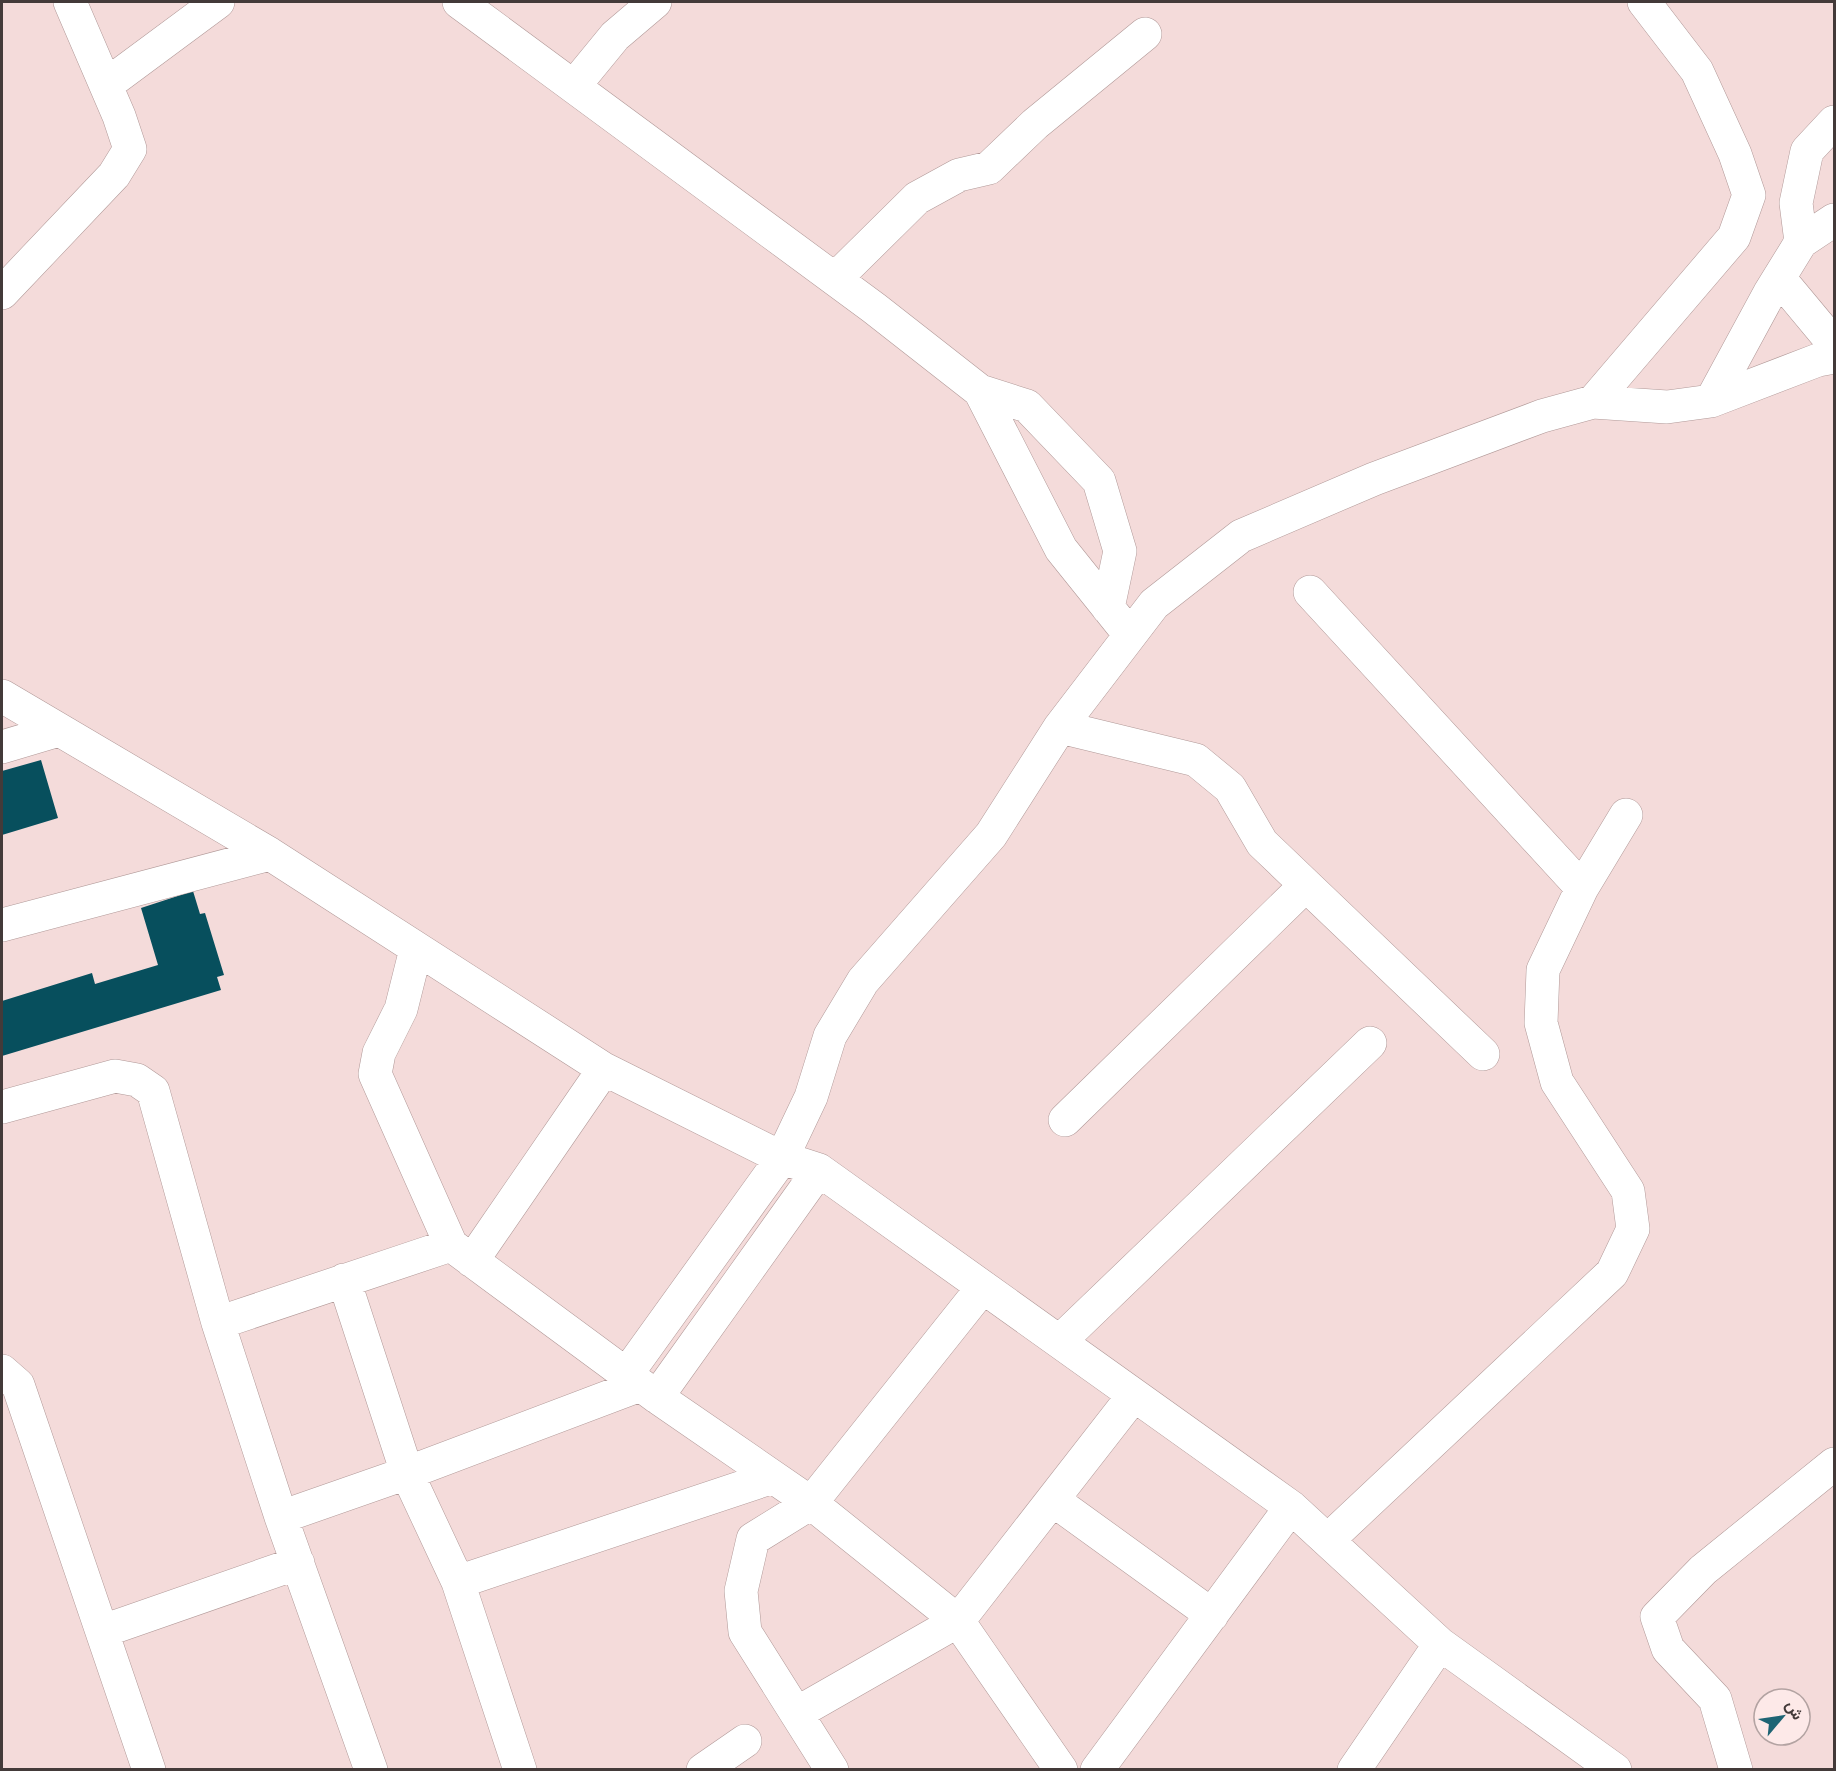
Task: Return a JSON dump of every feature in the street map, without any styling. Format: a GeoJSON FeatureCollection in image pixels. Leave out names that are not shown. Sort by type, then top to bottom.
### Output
{"type":"FeatureCollection","features":[{"type":"Feature","properties":{"kind":"street"},"geometry":{"type":"LineString","coordinates":[[2,293],[114,175],[130,149],[106,85],[70,2]]}},
{"type":"Feature","properties":{"kind":"street"},"geometry":{"type":"LineString","coordinates":[[106,85],[218,2]]}},
{"type":"Feature","properties":{"kind":"street"},"geometry":{"type":"LineString","coordinates":[[459,2],[835,279],[980,391],[1027,406],[1099,481],[1120,551],[1108,608]]}},
{"type":"Feature","properties":{"kind":"street"},"geometry":{"type":"LineString","coordinates":[[574,86],[615,36],[655,2]]}},
{"type":"Feature","properties":{"kind":"street"},"geometry":{"type":"LineString","coordinates":[[1593,402],[1734,237],[1749,195],[1735,154],[1697,71],[1644,2]]}},
{"type":"Feature","properties":{"kind":"street"},"geometry":{"type":"LineString","coordinates":[[835,279],[917,198],[959,175],[989,168],[1035,124],[1145,34]]}},
{"type":"Feature","properties":{"kind":"street"},"geometry":{"type":"LineString","coordinates":[[1801,242],[1796,203],[1807,151],[1834,122]]}},
{"type":"Feature","properties":{"kind":"street"},"geometry":{"type":"LineString","coordinates":[[1711,401],[1801,242],[1834,220]]}},
{"type":"Feature","properties":{"kind":"street"},"geometry":{"type":"LineString","coordinates":[[1779,278],[1834,344]]}},
{"type":"Feature","properties":{"kind":"street"},"geometry":{"type":"LineString","coordinates":[[641,1386],[782,1158],[811,1097],[830,1036],[863,981],[991,835],[1060,727],[1154,604],[1241,536],[1374,479],[1542,416],[1593,402],[1667,407],[1711,401],[1818,360],[1834,357]]}},
{"type":"Feature","properties":{"kind":"street"},"geometry":{"type":"LineString","coordinates":[[980,391],[1061,549],[1130,635]]}},
{"type":"Feature","properties":{"kind":"street"},"geometry":{"type":"LineString","coordinates":[[1310,592],[1582,888]]}},
{"type":"Feature","properties":{"kind":"street"},"geometry":{"type":"LineString","coordinates":[[2,696],[270,854],[604,1069],[782,1158],[819,1170],[1292,1508],[1440,1644],[1609,1768]]}},
{"type":"Feature","properties":{"kind":"street"},"geometry":{"type":"LineString","coordinates":[[1060,727],[1196,760],[1230,788],[1263,843],[1483,1054]]}},
{"type":"Feature","properties":{"kind":"street"},"geometry":{"type":"LineString","coordinates":[[2,747],[59,730]]}},
{"type":"Feature","properties":{"kind":"street"},"geometry":{"type":"LineString","coordinates":[[1328,1540],[1612,1273],[1633,1229],[1628,1191],[1557,1082],[1540,1023],[1543,970],[1582,888],[1626,815]]}},
{"type":"Feature","properties":{"kind":"street"},"geometry":{"type":"LineString","coordinates":[[2,925],[270,854]]}},
{"type":"Feature","properties":{"kind":"street"},"geometry":{"type":"LineString","coordinates":[[1065,1120],[1306,885]]}},
{"type":"Feature","properties":{"kind":"street"},"geometry":{"type":"LineString","coordinates":[[416,949],[401,1009],[379,1053],[375,1074],[461,1253],[641,1386],[811,1503],[958,1621],[1061,1770]]}},
{"type":"Feature","properties":{"kind":"street"},"geometry":{"type":"LineString","coordinates":[[1060,1341],[1370,1043]]}},
{"type":"Feature","properties":{"kind":"street"},"geometry":{"type":"LineString","coordinates":[[218,1323],[344,1280],[461,1253],[604,1069]]}},
{"type":"Feature","properties":{"kind":"street"},"geometry":{"type":"LineString","coordinates":[[2,1107],[115,1076],[137,1080],[153,1091],[218,1323],[282,1517],[371,1770]]}},
{"type":"Feature","properties":{"kind":"street"},"geometry":{"type":"LineString","coordinates":[[282,1517],[641,1386],[819,1170]]}},
{"type":"Feature","properties":{"kind":"street"},"geometry":{"type":"LineString","coordinates":[[344,1280],[407,1473],[458,1582],[520,1770]]}},
{"type":"Feature","properties":{"kind":"street"},"geometry":{"type":"LineString","coordinates":[[832,1770],[745,1632],[741,1591],[753,1539],[811,1503],[983,1287]]}},
{"type":"Feature","properties":{"kind":"street"},"geometry":{"type":"LineString","coordinates":[[2,1371],[18,1385],[149,1770]]}},
{"type":"Feature","properties":{"kind":"street"},"geometry":{"type":"LineString","coordinates":[[796,1713],[958,1621],[1134,1395]]}},
{"type":"Feature","properties":{"kind":"street"},"geometry":{"type":"LineString","coordinates":[[1736,1770],[1715,1699],[1668,1649],[1657,1617],[1703,1570],[1834,1464]]}},
{"type":"Feature","properties":{"kind":"street"},"geometry":{"type":"LineString","coordinates":[[458,1582],[773,1477]]}},
{"type":"Feature","properties":{"kind":"street"},"geometry":{"type":"LineString","coordinates":[[1053,1500],[1212,1615]]}},
{"type":"Feature","properties":{"kind":"street"},"geometry":{"type":"LineString","coordinates":[[1097,1770],[1292,1508]]}},
{"type":"Feature","properties":{"kind":"street"},"geometry":{"type":"LineString","coordinates":[[103,1631],[298,1563]]}},
{"type":"Feature","properties":{"kind":"street"},"geometry":{"type":"LineString","coordinates":[[1354,1770],[1440,1644]]}},
{"type":"Feature","properties":{"kind":"street"},"geometry":{"type":"LineString","coordinates":[[703,1770],[745,1741]]}},
{"type":"Feature","properties":{"kind":"building"},"geometry":{"type":"Polygon","coordinates":[[[41,760],[58,818],[2,835],[2,771],[41,760]]]}},
{"type":"Feature","properties":{"kind":"building"},"geometry":{"type":"Polygon","coordinates":[[[193,891],[200,914],[205,913],[224,975],[217,977],[221,990],[2,1056],[2,1001],[92,973],[95,984],[158,965],[141,908],[193,891]]]}}]}
